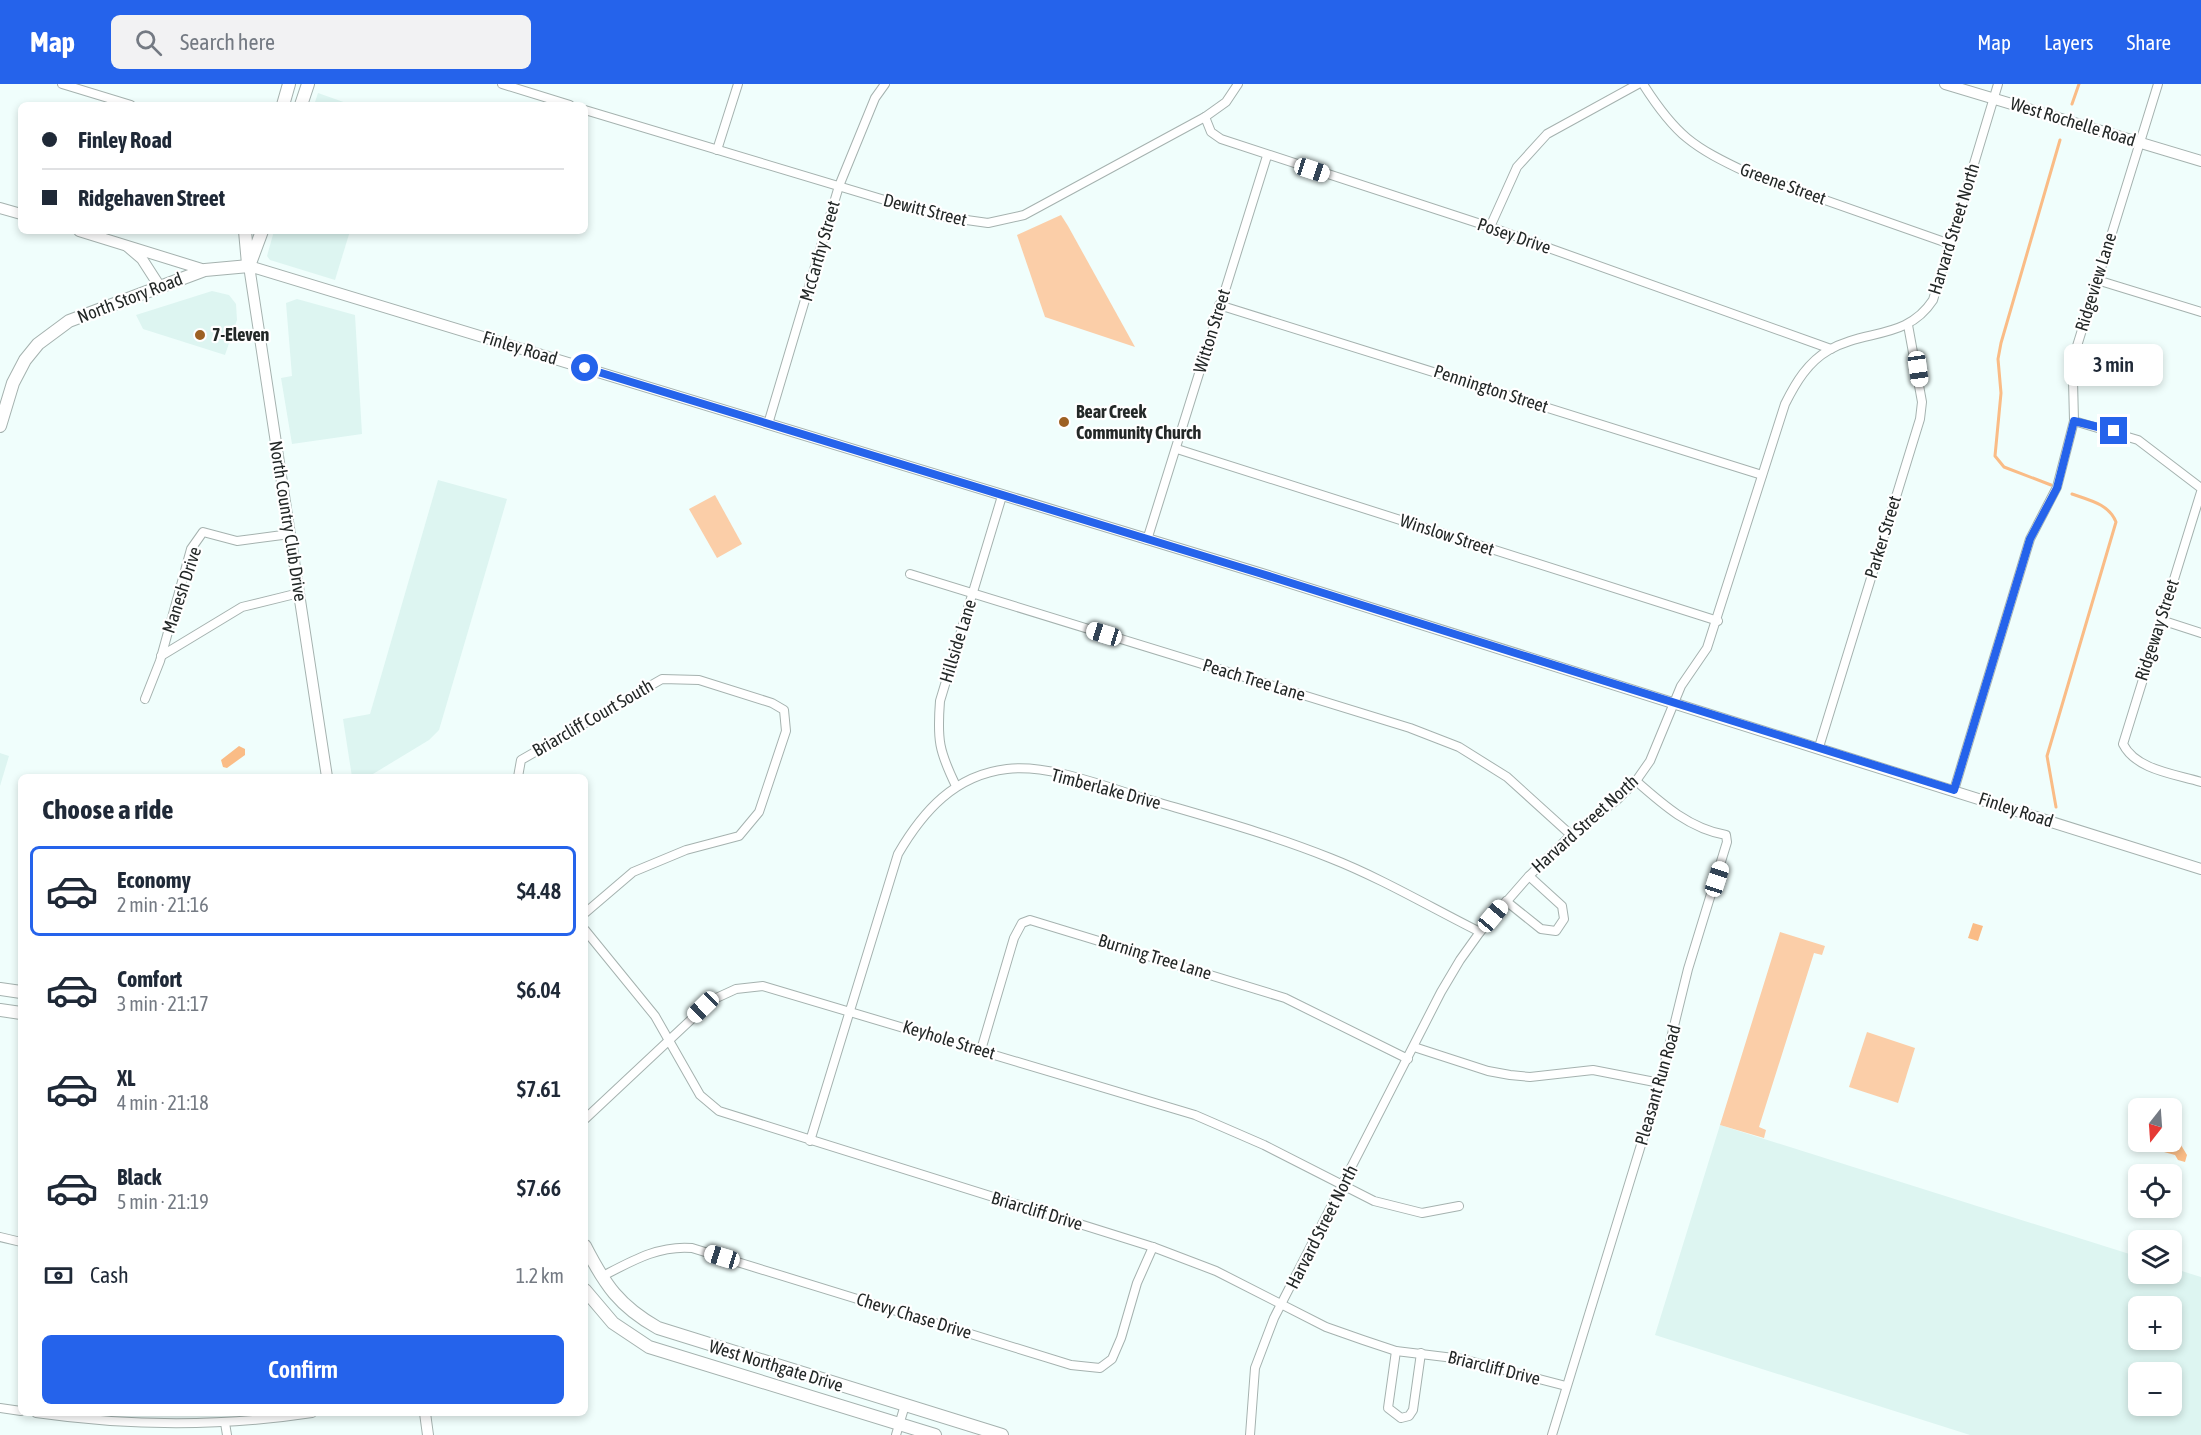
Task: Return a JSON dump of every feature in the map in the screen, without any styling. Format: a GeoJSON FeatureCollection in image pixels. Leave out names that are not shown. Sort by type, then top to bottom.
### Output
{"type":"FeatureCollection","features":[{"type":"Feature","properties":{"kind":"main road"},"geometry":{"type":"LineString","coordinates":[[284,102],[289,84]]}},
{"type":"Feature","properties":{"kind":"main road"},"geometry":{"type":"LineString","coordinates":[[302,102],[308,84]]}},
{"type":"Feature","properties":{"kind":"main road"},"geometry":{"type":"LineString","coordinates":[[245,234],[249,266]]}},
{"type":"Feature","properties":{"kind":"main road"},"geometry":{"type":"LineString","coordinates":[[249,266],[261,234]]}},
{"type":"Feature","properties":{"kind":"main road","name":"North Story Road"},"geometry":{"type":"LineString","coordinates":[[0,426],[18,371],[38,344],[69,321],[158,282],[205,270],[249,266]]}},
{"type":"Feature","properties":{"kind":"main road"},"geometry":{"type":"LineString","coordinates":[[0,989],[18,992]]}},
{"type":"Feature","properties":{"kind":"main road"},"geometry":{"type":"LineString","coordinates":[[0,1010],[18,1013]]}},
{"type":"Feature","properties":{"kind":"main road","name":"West Northgate Drive"},"geometry":{"type":"LineString","coordinates":[[588,1252],[614,1296],[642,1319],[658,1328],[1002,1435]]}},
{"type":"Feature","properties":{"kind":"main road","name":"West Northgate Drive"},"geometry":{"type":"LineString","coordinates":[[588,1294],[601,1312],[649,1347],[897,1430],[934,1435]]}},
{"type":"Feature","properties":{"kind":"main road"},"geometry":{"type":"LineString","coordinates":[[694,1362],[699,1342]]}},
{"type":"Feature","properties":{"kind":"street"},"geometry":{"type":"LineString","coordinates":[[62,84],[121,102]]}},
{"type":"Feature","properties":{"kind":"street"},"geometry":{"type":"LineString","coordinates":[[502,84],[560,102]]}},
{"type":"Feature","properties":{"kind":"street"},"geometry":{"type":"LineString","coordinates":[[717,150],[738,84]]}},
{"type":"Feature","properties":{"kind":"street","name":"McCarthy Street"},"geometry":{"type":"LineString","coordinates":[[768,424],[839,186],[875,98],[885,84]]}},
{"type":"Feature","properties":{"kind":"street","name":"Dewitt Street"},"geometry":{"type":"LineString","coordinates":[[588,111],[938,216],[972,223],[1006,220],[1024,215],[1205,117],[1226,102],[1238,84]]}},
{"type":"Feature","properties":{"kind":"street"},"geometry":{"type":"LineString","coordinates":[[1490,227],[1517,167],[1547,134],[1638,84]]}},
{"type":"Feature","properties":{"kind":"street","name":"Greene Street"},"geometry":{"type":"LineString","coordinates":[[1643,84],[1670,125],[1693,144],[1723,161],[1748,173],[1950,244]]}},
{"type":"Feature","properties":{"kind":"street","name":"West Rochelle Road"},"geometry":{"type":"LineString","coordinates":[[1945,84],[2201,161]]}},
{"type":"Feature","properties":{"kind":"street","name":"Harvard Street North"},"geometry":{"type":"LineString","coordinates":[[1250,1435],[1255,1368],[1280,1306],[1441,992],[1480,932],[1506,901],[1571,835],[1636,781],[1661,739],[1681,686],[1707,648],[1718,621],[1785,404],[1795,384],[1809,366],[1832,349],[1908,325],[1926,311],[1933,300],[1998,84]]}},
{"type":"Feature","properties":{"kind":"street","name":"Ridgeview Lane"},"geometry":{"type":"LineString","coordinates":[[1954,790],[2030,539],[2057,488],[2074,421],[2073,380],[2077,346],[2158,84]]}},
{"type":"Feature","properties":{"kind":"street","name":"Posey Drive"},"geometry":{"type":"LineString","coordinates":[[1205,117],[1211,132],[1221,140],[1490,227],[1832,349]]}},
{"type":"Feature","properties":{"kind":"street","name":"Witton Street"},"geometry":{"type":"LineString","coordinates":[[1147,540],[1267,156]]}},
{"type":"Feature","properties":{"kind":"street"},"geometry":{"type":"LineString","coordinates":[[0,208],[18,213]]}},
{"type":"Feature","properties":{"kind":"street"},"geometry":{"type":"LineString","coordinates":[[89,234],[205,270]]}},
{"type":"Feature","properties":{"kind":"street"},"geometry":{"type":"LineString","coordinates":[[123,244],[142,259],[158,282]]}},
{"type":"Feature","properties":{"kind":"street"},"geometry":{"type":"LineString","coordinates":[[142,249],[153,260],[158,282]]}},
{"type":"Feature","properties":{"kind":"street","name":"Finley Road"},"geometry":{"type":"LineString","coordinates":[[249,266],[1674,702],[2201,868]]}},
{"type":"Feature","properties":{"kind":"street","name":"North Country Club Drive"},"geometry":{"type":"LineString","coordinates":[[249,266],[327,774]]}},
{"type":"Feature","properties":{"kind":"street"},"geometry":{"type":"LineString","coordinates":[[2097,280],[2201,312]]}},
{"type":"Feature","properties":{"kind":"street","name":"Pennington Street"},"geometry":{"type":"LineString","coordinates":[[1219,305],[1762,475]]}},
{"type":"Feature","properties":{"kind":"street","name":"Parker Street"},"geometry":{"type":"LineString","coordinates":[[1819,747],[1920,419],[1922,402],[1908,325]]}},
{"type":"Feature","properties":{"kind":"street"},"geometry":{"type":"LineString","coordinates":[[2074,421],[2138,441],[2201,490]]}},
{"type":"Feature","properties":{"kind":"street","name":"Winslow Street"},"geometry":{"type":"LineString","coordinates":[[1177,449],[1718,621]]}},
{"type":"Feature","properties":{"kind":"street","name":"Ridgeway Street"},"geometry":{"type":"LineString","coordinates":[[2201,490],[2123,744],[2128,753],[2140,763],[2201,782]]}},
{"type":"Feature","properties":{"kind":"street","name":"Hillside Lane"},"geometry":{"type":"LineString","coordinates":[[956,786],[942,759],[937,736],[940,701],[1002,496]]}},
{"type":"Feature","properties":{"kind":"street","name":"Manesh Drive"},"geometry":{"type":"LineString","coordinates":[[145,699],[161,656],[191,549],[203,532],[237,541],[290,534]]}},
{"type":"Feature","properties":{"kind":"street","name":"Peach Tree Lane"},"geometry":{"type":"LineString","coordinates":[[910,574],[1410,728],[1459,747],[1507,777],[1571,835]]}},
{"type":"Feature","properties":{"kind":"street"},"geometry":{"type":"LineString","coordinates":[[161,656],[242,607],[299,593]]}},
{"type":"Feature","properties":{"kind":"street"},"geometry":{"type":"LineString","coordinates":[[2161,620],[2201,633]]}},
{"type":"Feature","properties":{"kind":"street","name":"Briarcliff Court South"},"geometry":{"type":"LineString","coordinates":[[518,774],[521,760],[662,679],[699,680],[784,710],[786,731],[759,812],[739,836],[686,850],[633,872],[588,910]]}},
{"type":"Feature","properties":{"kind":"street","name":"Timberlake Drive"},"geometry":{"type":"LineString","coordinates":[[810,1141],[898,854],[917,822],[956,786],[987,774],[1009,769],[1057,773],[1231,825],[1330,858],[1480,932]]}},
{"type":"Feature","properties":{"kind":"street","name":"Pleasant Run Road"},"geometry":{"type":"LineString","coordinates":[[1552,1435],[1660,1083],[1688,969],[1727,842],[1726,835],[1701,828],[1664,806],[1636,781]]}},
{"type":"Feature","properties":{"kind":"street"},"geometry":{"type":"LineString","coordinates":[[1506,901],[1540,929],[1556,931],[1564,919],[1562,906],[1529,876]]}},
{"type":"Feature","properties":{"kind":"street","name":"Burning Tree Lane"},"geometry":{"type":"LineString","coordinates":[[981,1050],[1014,938],[1022,923],[1030,920],[1284,998],[1408,1059]]}},
{"type":"Feature","properties":{"kind":"street","name":"Briarcliff Drive"},"geometry":{"type":"LineString","coordinates":[[588,934],[655,1016],[700,1095],[714,1108],[810,1141],[1153,1247],[1216,1271],[1280,1306],[1326,1327],[1396,1351],[1462,1359],[1566,1386]]}},
{"type":"Feature","properties":{"kind":"street","name":"Keyhole Street"},"geometry":{"type":"LineString","coordinates":[[588,1116],[712,1000],[723,993],[749,986],[778,989],[1196,1115],[1264,1145],[1374,1201],[1422,1213],[1459,1206]]}},
{"type":"Feature","properties":{"kind":"street"},"geometry":{"type":"LineString","coordinates":[[1414,1047],[1488,1071],[1510,1075],[1530,1077],[1593,1070],[1660,1083]]}},
{"type":"Feature","properties":{"kind":"street"},"geometry":{"type":"LineString","coordinates":[[0,1238],[18,1241]]}},
{"type":"Feature","properties":{"kind":"street","name":"Chevy Chase Drive"},"geometry":{"type":"LineString","coordinates":[[601,1277],[654,1252],[674,1248],[692,1248],[1071,1365],[1100,1368],[1107,1365],[1117,1351],[1137,1283],[1153,1247]]}},
{"type":"Feature","properties":{"kind":"street"},"geometry":{"type":"LineString","coordinates":[[1396,1351],[1388,1408],[1401,1418],[1409,1416],[1413,1410],[1421,1353]]}},
{"type":"Feature","properties":{"kind":"street"},"geometry":{"type":"LineString","coordinates":[[897,1430],[905,1405]]}},
{"type":"Feature","properties":{"kind":"street"},"geometry":{"type":"LineString","coordinates":[[0,1408],[18,1411]]}},
{"type":"Feature","properties":{"kind":"street"},"geometry":{"type":"LineString","coordinates":[[62,1416],[122,1423],[225,1423],[286,1416]]}},
{"type":"Feature","properties":{"kind":"street"},"geometry":{"type":"LineString","coordinates":[[425,1416],[428,1435]]}},
{"type":"Feature","properties":{"kind":"street"},"geometry":{"type":"LineString","coordinates":[[225,1423],[227,1435]]}},
{"type":"Feature","properties":{"kind":"shaded area"},"geometry":{"type":"Polygon","coordinates":[[[318,93],[344,102],[315,102],[318,93]]]}},
{"type":"Feature","properties":{"kind":"shaded area"},"geometry":{"type":"Polygon","coordinates":[[[1061,215],[1135,347],[1045,317],[1017,235],[1061,215]]]}},
{"type":"Feature","properties":{"kind":"shaded area"},"geometry":{"type":"Polygon","coordinates":[[[273,234],[349,234],[335,280],[270,260],[267,256],[273,234]]]}},
{"type":"Feature","properties":{"kind":"shaded area"},"geometry":{"type":"Polygon","coordinates":[[[212,291],[229,295],[236,304],[237,320],[225,355],[143,329],[136,315],[212,291]]]}},
{"type":"Feature","properties":{"kind":"shaded area"},"geometry":{"type":"Polygon","coordinates":[[[297,299],[355,315],[362,434],[292,444],[281,378],[292,376],[286,303],[297,299]]]}},
{"type":"Feature","properties":{"kind":"shaded area"},"geometry":{"type":"Polygon","coordinates":[[[438,480],[507,499],[439,730],[429,740],[373,774],[352,774],[343,719],[370,714],[438,480]]]}},
{"type":"Feature","properties":{"kind":"shaded area"},"geometry":{"type":"Polygon","coordinates":[[[715,495],[742,544],[717,558],[689,509],[715,495]]]}},
{"type":"Feature","properties":{"kind":"shaded area"},"geometry":{"type":"Polygon","coordinates":[[[239,746],[245,749],[245,755],[227,768],[223,767],[221,760],[239,746]]]}},
{"type":"Feature","properties":{"kind":"shaded area"},"geometry":{"type":"Polygon","coordinates":[[[0,753],[9,756],[0,786],[0,753]]]}},
{"type":"Feature","properties":{"kind":"shaded area"},"geometry":{"type":"Polygon","coordinates":[[[1973,923],[1983,926],[1978,941],[1968,938],[1973,923]]]}},
{"type":"Feature","properties":{"kind":"shaded area"},"geometry":{"type":"Polygon","coordinates":[[[1780,932],[1825,946],[1822,955],[1814,953],[1759,1127],[1766,1130],[1764,1138],[1720,1125],[1780,932]]]}},
{"type":"Feature","properties":{"kind":"shaded area"},"geometry":{"type":"Polygon","coordinates":[[[1867,1032],[1915,1048],[1898,1103],[1849,1087],[1867,1032]]]}},
{"type":"Feature","properties":{"kind":"shaded area"},"geometry":{"type":"Polygon","coordinates":[[[1720,1125],[2128,1254],[2128,1284],[2182,1284],[2182,1271],[2201,1277],[2201,1435],[1970,1435],[1655,1335],[1720,1125]]]}},
{"type":"Feature","properties":{"kind":"shaded area"},"geometry":{"type":"Polygon","coordinates":[[[2182,1147],[2187,1155],[2185,1162],[2178,1160],[2175,1155],[2164,1152],[2182,1152],[2182,1147]]]}},
{"type":"Feature","properties":{"kind":"waterway"},"geometry":{"type":"LineString","coordinates":[[2072,104],[2079,84]]}},
{"type":"Feature","properties":{"kind":"waterway"},"geometry":{"type":"LineString","coordinates":[[2051,485],[2004,467],[1995,456],[2001,393],[1998,359],[2001,343],[2060,140]]}},
{"type":"Feature","properties":{"kind":"waterway"},"geometry":{"type":"LineString","coordinates":[[2056,807],[2047,756],[2116,522],[2109,511],[2103,507],[2072,494]]}},
{"type":"Feature","properties":{"kind":"place","name":"7-Eleven"},"geometry":{"type":"Point","coordinates":[200,335]}},
{"type":"Feature","properties":{"kind":"place","name":"Bear Creek Community Church"},"geometry":{"type":"Point","coordinates":[1064,422]}},
{"type":"Feature","properties":{"kind":"route"},"geometry":{"type":"LineString","coordinates":[[585,368],[1259,573],[1954,790],[2030,539],[2057,488],[2074,421],[2114,431]]}}]}
